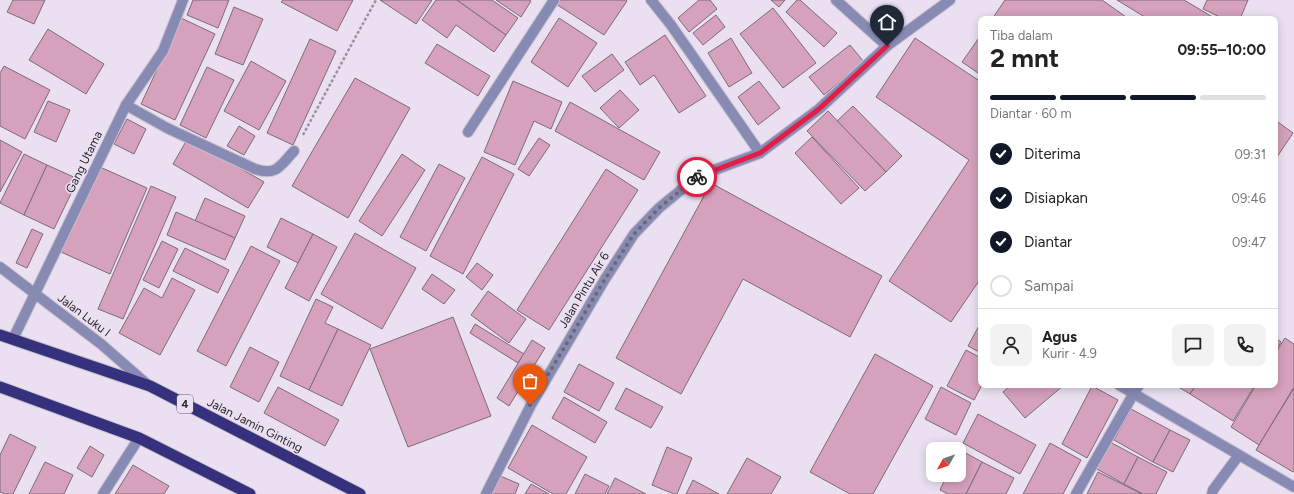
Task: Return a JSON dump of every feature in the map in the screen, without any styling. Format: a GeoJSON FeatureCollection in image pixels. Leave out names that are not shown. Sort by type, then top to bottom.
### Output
{"type":"FeatureCollection","features":[{"type":"Feature","properties":{"kind":"highway","name":"Jalan Jamin Ginting"},"geometry":{"type":"LineString","coordinates":[[0,335],[150,386],[360,494]]}},
{"type":"Feature","properties":{"kind":"highway"},"geometry":{"type":"LineString","coordinates":[[0,386],[139,438],[250,494]]}},
{"type":"Feature","properties":{"kind":"street","name":"Gang Utama"},"geometry":{"type":"LineString","coordinates":[[13,340],[126,105],[163,51],[183,0]]}},
{"type":"Feature","properties":{"kind":"street"},"geometry":{"type":"LineString","coordinates":[[468,132],[554,0]]}},
{"type":"Feature","properties":{"kind":"street"},"geometry":{"type":"LineString","coordinates":[[651,0],[671,25],[760,153]]}},
{"type":"Feature","properties":{"kind":"street"},"geometry":{"type":"LineString","coordinates":[[836,0],[887,46]]}},
{"type":"Feature","properties":{"kind":"street","name":"Jalan Pintu Air 6"},"geometry":{"type":"LineString","coordinates":[[486,494],[530,405],[605,279],[634,234],[659,208],[698,176],[760,153],[819,109],[887,46],[950,0]]}},
{"type":"Feature","properties":{"kind":"street"},"geometry":{"type":"LineString","coordinates":[[126,105],[167,128],[255,169],[265,172],[274,171],[279,168],[294,151]]}},
{"type":"Feature","properties":{"kind":"street","name":"Jalan Luku I"},"geometry":{"type":"LineString","coordinates":[[0,267],[102,344],[150,386]]}},
{"type":"Feature","properties":{"kind":"street"},"geometry":{"type":"LineString","coordinates":[[1076,494],[1137,389],[1239,455],[1294,487]]}},
{"type":"Feature","properties":{"kind":"street"},"geometry":{"type":"LineString","coordinates":[[103,494],[139,438]]}},
{"type":"Feature","properties":{"kind":"street"},"geometry":{"type":"LineString","coordinates":[[1212,494],[1213,490],[1239,455]]}},
{"type":"Feature","properties":{"kind":"path"},"geometry":{"type":"LineString","coordinates":[[294,151],[376,0]]}},
{"type":"Feature","properties":{"kind":"building"},"geometry":{"type":"Polygon","coordinates":[[[13,0],[45,0],[34,24],[7,12],[13,0]]]}},
{"type":"Feature","properties":{"kind":"building"},"geometry":{"type":"Polygon","coordinates":[[[193,0],[229,0],[218,28],[187,15],[193,0]]]}},
{"type":"Feature","properties":{"kind":"building"},"geometry":{"type":"Polygon","coordinates":[[[283,0],[353,0],[337,31],[281,2],[283,0]]]}},
{"type":"Feature","properties":{"kind":"building"},"geometry":{"type":"Polygon","coordinates":[[[380,0],[432,0],[416,24],[380,0]]]}},
{"type":"Feature","properties":{"kind":"building"},"geometry":{"type":"Polygon","coordinates":[[[436,0],[457,0],[506,35],[494,52],[456,25],[447,38],[422,20],[436,0]]]}},
{"type":"Feature","properties":{"kind":"building"},"geometry":{"type":"Polygon","coordinates":[[[457,0],[492,0],[518,18],[506,35],[457,0]]]}},
{"type":"Feature","properties":{"kind":"building"},"geometry":{"type":"Polygon","coordinates":[[[496,0],[529,0],[531,1],[521,17],[496,0]]]}},
{"type":"Feature","properties":{"kind":"building"},"geometry":{"type":"Polygon","coordinates":[[[558,0],[627,1],[604,35],[556,4],[558,0]]]}},
{"type":"Feature","properties":{"kind":"building"},"geometry":{"type":"Polygon","coordinates":[[[699,0],[710,0],[717,9],[689,32],[678,18],[699,0]]]}},
{"type":"Feature","properties":{"kind":"building"},"geometry":{"type":"Polygon","coordinates":[[[771,0],[785,0],[779,7],[771,0]]]}},
{"type":"Feature","properties":{"kind":"building"},"geometry":{"type":"Polygon","coordinates":[[[797,0],[800,0],[837,33],[824,47],[786,12],[797,0]]]}},
{"type":"Feature","properties":{"kind":"building"},"geometry":{"type":"Polygon","coordinates":[[[1005,0],[1102,0],[1125,16],[994,16],[1005,0]]]}},
{"type":"Feature","properties":{"kind":"building"},"geometry":{"type":"Polygon","coordinates":[[[1117,0],[1184,0],[1211,16],[1143,16],[1117,0]]]}},
{"type":"Feature","properties":{"kind":"building"},"geometry":{"type":"Polygon","coordinates":[[[1207,0],[1248,0],[1241,16],[1218,16],[1203,9],[1207,0]]]}},
{"type":"Feature","properties":{"kind":"building"},"geometry":{"type":"Polygon","coordinates":[[[234,7],[263,19],[243,65],[215,54],[234,7]]]}},
{"type":"Feature","properties":{"kind":"building"},"geometry":{"type":"Polygon","coordinates":[[[773,8],[816,63],[783,88],[740,34],[773,8]]]}},
{"type":"Feature","properties":{"kind":"building"},"geometry":{"type":"Polygon","coordinates":[[[716,15],[725,27],[703,45],[693,33],[716,15]]]}},
{"type":"Feature","properties":{"kind":"building"},"geometry":{"type":"Polygon","coordinates":[[[181,18],[215,34],[175,120],[141,104],[181,18]]]}},
{"type":"Feature","properties":{"kind":"building"},"geometry":{"type":"Polygon","coordinates":[[[559,18],[597,43],[568,87],[531,62],[559,18]]]}},
{"type":"Feature","properties":{"kind":"building"},"geometry":{"type":"Polygon","coordinates":[[[48,29],[104,64],[86,94],[29,60],[48,29]]]}},
{"type":"Feature","properties":{"kind":"building"},"geometry":{"type":"Polygon","coordinates":[[[665,35],[706,96],[679,113],[654,75],[640,85],[625,62],[665,35]]]}},
{"type":"Feature","properties":{"kind":"building"},"geometry":{"type":"Polygon","coordinates":[[[731,38],[752,73],[729,87],[708,53],[731,38]]]}},
{"type":"Feature","properties":{"kind":"building"},"geometry":{"type":"Polygon","coordinates":[[[915,38],[978,80],[978,282],[951,322],[889,281],[969,160],[876,97],[915,38]]]}},
{"type":"Feature","properties":{"kind":"building"},"geometry":{"type":"Polygon","coordinates":[[[310,39],[336,51],[293,145],[267,133],[310,39]]]}},
{"type":"Feature","properties":{"kind":"building"},"geometry":{"type":"Polygon","coordinates":[[[978,39],[978,73],[962,62],[978,39]]]}},
{"type":"Feature","properties":{"kind":"building"},"geometry":{"type":"Polygon","coordinates":[[[437,44],[490,76],[478,96],[425,63],[437,44]]]}},
{"type":"Feature","properties":{"kind":"building"},"geometry":{"type":"Polygon","coordinates":[[[850,45],[864,62],[824,95],[809,77],[850,45]]]}},
{"type":"Feature","properties":{"kind":"building"},"geometry":{"type":"Polygon","coordinates":[[[612,54],[624,70],[595,92],[582,76],[612,54]]]}},
{"type":"Feature","properties":{"kind":"building"},"geometry":{"type":"Polygon","coordinates":[[[251,61],[286,81],[259,130],[224,111],[251,61]]]}},
{"type":"Feature","properties":{"kind":"building"},"geometry":{"type":"Polygon","coordinates":[[[4,66],[50,90],[25,139],[0,126],[0,73],[4,66]]]}},
{"type":"Feature","properties":{"kind":"building"},"geometry":{"type":"Polygon","coordinates":[[[207,67],[234,80],[206,138],[180,125],[207,67]]]}},
{"type":"Feature","properties":{"kind":"building"},"geometry":{"type":"Polygon","coordinates":[[[355,78],[410,108],[348,218],[292,186],[355,78]]]}},
{"type":"Feature","properties":{"kind":"building"},"geometry":{"type":"Polygon","coordinates":[[[513,81],[562,102],[551,129],[534,121],[515,165],[484,152],[513,81]]]}},
{"type":"Feature","properties":{"kind":"building"},"geometry":{"type":"Polygon","coordinates":[[[759,81],[780,108],[758,125],[738,97],[759,81]]]}},
{"type":"Feature","properties":{"kind":"building"},"geometry":{"type":"Polygon","coordinates":[[[620,90],[639,110],[619,128],[600,108],[620,90]]]}},
{"type":"Feature","properties":{"kind":"building"},"geometry":{"type":"Polygon","coordinates":[[[48,101],[70,110],[56,142],[34,132],[48,101]]]}},
{"type":"Feature","properties":{"kind":"building"},"geometry":{"type":"Polygon","coordinates":[[[570,102],[660,152],[644,180],[555,131],[570,102]]]}},
{"type":"Feature","properties":{"kind":"building"},"geometry":{"type":"Polygon","coordinates":[[[853,106],[902,156],[886,172],[837,121],[853,106]]]}},
{"type":"Feature","properties":{"kind":"building"},"geometry":{"type":"Polygon","coordinates":[[[828,111],[886,172],[865,191],[807,131],[828,111]]]}},
{"type":"Feature","properties":{"kind":"building"},"geometry":{"type":"Polygon","coordinates":[[[127,119],[146,129],[134,154],[114,144],[127,119]]]}},
{"type":"Feature","properties":{"kind":"building"},"geometry":{"type":"Polygon","coordinates":[[[1278,122],[1293,133],[1278,156],[1278,122]]]}},
{"type":"Feature","properties":{"kind":"building"},"geometry":{"type":"Polygon","coordinates":[[[239,126],[255,136],[244,155],[227,146],[239,126]]]}},
{"type":"Feature","properties":{"kind":"building"},"geometry":{"type":"Polygon","coordinates":[[[812,137],[859,188],[841,204],[795,153],[812,137]]]}},
{"type":"Feature","properties":{"kind":"building"},"geometry":{"type":"Polygon","coordinates":[[[188,138],[264,182],[248,208],[173,164],[188,138]]]}},
{"type":"Feature","properties":{"kind":"building"},"geometry":{"type":"Polygon","coordinates":[[[539,138],[550,145],[529,176],[518,169],[539,138]]]}},
{"type":"Feature","properties":{"kind":"building"},"geometry":{"type":"Polygon","coordinates":[[[0,140],[22,152],[0,192],[0,140]]]}},
{"type":"Feature","properties":{"kind":"building"},"geometry":{"type":"Polygon","coordinates":[[[24,154],[47,165],[24,215],[0,203],[24,154]]]}},
{"type":"Feature","properties":{"kind":"building"},"geometry":{"type":"Polygon","coordinates":[[[402,154],[425,170],[382,236],[359,221],[402,154]]]}},
{"type":"Feature","properties":{"kind":"building"},"geometry":{"type":"Polygon","coordinates":[[[482,157],[514,174],[463,274],[430,256],[482,157]]]}},
{"type":"Feature","properties":{"kind":"building"},"geometry":{"type":"Polygon","coordinates":[[[439,164],[465,178],[426,251],[400,237],[439,164]]]}},
{"type":"Feature","properties":{"kind":"building"},"geometry":{"type":"Polygon","coordinates":[[[47,165],[78,179],[54,229],[24,215],[47,165]]]}},
{"type":"Feature","properties":{"kind":"building"},"geometry":{"type":"Polygon","coordinates":[[[100,167],[147,188],[110,274],[61,252],[100,167]]]}},
{"type":"Feature","properties":{"kind":"building"},"geometry":{"type":"Polygon","coordinates":[[[606,169],[638,190],[549,330],[517,310],[606,169]]]}},
{"type":"Feature","properties":{"kind":"building"},"geometry":{"type":"Polygon","coordinates":[[[711,183],[882,276],[850,337],[743,279],[681,394],[616,358],[711,183]]]}},
{"type":"Feature","properties":{"kind":"building"},"geometry":{"type":"Polygon","coordinates":[[[151,186],[176,197],[123,319],[98,309],[151,186]]]}},
{"type":"Feature","properties":{"kind":"building"},"geometry":{"type":"Polygon","coordinates":[[[205,198],[245,216],[235,238],[195,221],[205,198]]]}},
{"type":"Feature","properties":{"kind":"building"},"geometry":{"type":"Polygon","coordinates":[[[176,212],[235,238],[225,260],[167,235],[176,212]]]}},
{"type":"Feature","properties":{"kind":"building"},"geometry":{"type":"Polygon","coordinates":[[[281,218],[313,234],[298,263],[267,247],[281,218]]]}},
{"type":"Feature","properties":{"kind":"building"},"geometry":{"type":"Polygon","coordinates":[[[32,229],[43,234],[27,268],[16,263],[32,229]]]}},
{"type":"Feature","properties":{"kind":"building"},"geometry":{"type":"Polygon","coordinates":[[[355,233],[416,268],[382,329],[321,294],[355,233]]]}},
{"type":"Feature","properties":{"kind":"building"},"geometry":{"type":"Polygon","coordinates":[[[313,234],[337,247],[309,301],[285,288],[313,234]]]}},
{"type":"Feature","properties":{"kind":"building"},"geometry":{"type":"Polygon","coordinates":[[[162,241],[178,249],[159,288],[143,280],[162,241]]]}},
{"type":"Feature","properties":{"kind":"building"},"geometry":{"type":"Polygon","coordinates":[[[251,246],[280,261],[226,366],[197,351],[251,246]]]}},
{"type":"Feature","properties":{"kind":"building"},"geometry":{"type":"Polygon","coordinates":[[[185,248],[229,270],[218,293],[173,271],[185,248]]]}},
{"type":"Feature","properties":{"kind":"building"},"geometry":{"type":"Polygon","coordinates":[[[477,263],[493,275],[482,290],[466,277],[477,263]]]}},
{"type":"Feature","properties":{"kind":"building"},"geometry":{"type":"Polygon","coordinates":[[[432,274],[455,290],[444,304],[422,289],[432,274]]]}},
{"type":"Feature","properties":{"kind":"building"},"geometry":{"type":"Polygon","coordinates":[[[172,278],[195,290],[160,355],[119,333],[144,288],[162,298],[172,278]]]}},
{"type":"Feature","properties":{"kind":"building"},"geometry":{"type":"Polygon","coordinates":[[[488,291],[526,319],[509,343],[471,315],[488,291]]]}},
{"type":"Feature","properties":{"kind":"building"},"geometry":{"type":"Polygon","coordinates":[[[316,299],[333,307],[325,323],[338,329],[309,390],[280,376],[316,299]]]}},
{"type":"Feature","properties":{"kind":"building"},"geometry":{"type":"Polygon","coordinates":[[[453,317],[491,416],[408,447],[370,349],[453,317]]]}},
{"type":"Feature","properties":{"kind":"building"},"geometry":{"type":"Polygon","coordinates":[[[475,324],[524,354],[518,363],[470,333],[475,324]]]}},
{"type":"Feature","properties":{"kind":"building"},"geometry":{"type":"Polygon","coordinates":[[[978,328],[978,351],[968,346],[978,328]]]}},
{"type":"Feature","properties":{"kind":"building"},"geometry":{"type":"Polygon","coordinates":[[[338,329],[371,345],[342,406],[309,390],[338,329]]]}},
{"type":"Feature","properties":{"kind":"building"},"geometry":{"type":"Polygon","coordinates":[[[1285,338],[1294,344],[1294,387],[1259,445],[1231,427],[1254,388],[1278,388],[1278,349],[1285,338]]]}},
{"type":"Feature","properties":{"kind":"building"},"geometry":{"type":"Polygon","coordinates":[[[532,340],[545,348],[509,406],[497,398],[532,340]]]}},
{"type":"Feature","properties":{"kind":"building"},"geometry":{"type":"Polygon","coordinates":[[[1278,340],[1281,342],[1278,347],[1278,340]]]}},
{"type":"Feature","properties":{"kind":"building"},"geometry":{"type":"Polygon","coordinates":[[[250,347],[279,362],[259,402],[230,387],[250,347]]]}},
{"type":"Feature","properties":{"kind":"building"},"geometry":{"type":"Polygon","coordinates":[[[966,350],[978,356],[978,388],[980,388],[974,400],[947,386],[966,350]]]}},
{"type":"Feature","properties":{"kind":"building"},"geometry":{"type":"Polygon","coordinates":[[[875,354],[933,386],[873,494],[850,494],[810,472],[875,354]]]}},
{"type":"Feature","properties":{"kind":"building"},"geometry":{"type":"Polygon","coordinates":[[[579,364],[614,383],[599,411],[564,392],[579,364]]]}},
{"type":"Feature","properties":{"kind":"building"},"geometry":{"type":"Polygon","coordinates":[[[278,387],[339,420],[325,446],[264,413],[278,387]]]}},
{"type":"Feature","properties":{"kind":"building"},"geometry":{"type":"Polygon","coordinates":[[[941,387],[971,403],[956,435],[925,419],[941,387]]]}},
{"type":"Feature","properties":{"kind":"building"},"geometry":{"type":"Polygon","coordinates":[[[626,388],[663,407],[651,428],[615,409],[626,388]]]}},
{"type":"Feature","properties":{"kind":"building"},"geometry":{"type":"Polygon","coordinates":[[[1008,388],[1060,388],[1025,418],[1003,392],[1008,388]]]}},
{"type":"Feature","properties":{"kind":"building"},"geometry":{"type":"Polygon","coordinates":[[[1091,388],[1096,388],[1118,400],[1087,458],[1062,444],[1091,388]]]}},
{"type":"Feature","properties":{"kind":"building"},"geometry":{"type":"Polygon","coordinates":[[[1180,388],[1194,388],[1190,394],[1180,388]]]}},
{"type":"Feature","properties":{"kind":"building"},"geometry":{"type":"Polygon","coordinates":[[[1194,388],[1253,388],[1233,421],[1190,394],[1194,388]]]}},
{"type":"Feature","properties":{"kind":"building"},"geometry":{"type":"Polygon","coordinates":[[[1294,388],[1294,470],[1293,472],[1256,450],[1294,388]]]}},
{"type":"Feature","properties":{"kind":"building"},"geometry":{"type":"Polygon","coordinates":[[[564,397],[607,422],[595,443],[552,418],[564,397]]]}},
{"type":"Feature","properties":{"kind":"building"},"geometry":{"type":"Polygon","coordinates":[[[1131,409],[1170,430],[1153,462],[1114,440],[1131,409]]]}},
{"type":"Feature","properties":{"kind":"building"},"geometry":{"type":"Polygon","coordinates":[[[978,414],[1036,445],[1020,474],[966,445],[966,442],[964,442],[978,414]]]}},
{"type":"Feature","properties":{"kind":"building"},"geometry":{"type":"Polygon","coordinates":[[[532,425],[587,457],[566,494],[553,494],[508,468],[532,425]]]}},
{"type":"Feature","properties":{"kind":"building"},"geometry":{"type":"Polygon","coordinates":[[[1170,430],[1190,440],[1173,472],[1153,462],[1170,430]]]}},
{"type":"Feature","properties":{"kind":"building"},"geometry":{"type":"Polygon","coordinates":[[[10,434],[36,447],[13,494],[5,494],[0,492],[0,455],[10,434]]]}},
{"type":"Feature","properties":{"kind":"building"},"geometry":{"type":"Polygon","coordinates":[[[1110,442],[1138,457],[1124,484],[1095,468],[1110,442]]]}},
{"type":"Feature","properties":{"kind":"building"},"geometry":{"type":"Polygon","coordinates":[[[1050,443],[1081,460],[1063,494],[1023,494],[1050,443]]]}},
{"type":"Feature","properties":{"kind":"building"},"geometry":{"type":"Polygon","coordinates":[[[90,446],[104,455],[92,477],[77,468],[90,446]]]}},
{"type":"Feature","properties":{"kind":"building"},"geometry":{"type":"Polygon","coordinates":[[[667,447],[692,458],[677,494],[652,485],[667,447]]]}},
{"type":"Feature","properties":{"kind":"building"},"geometry":{"type":"Polygon","coordinates":[[[966,453],[982,462],[966,494],[948,494],[940,490],[944,482],[966,482],[966,453]]]}},
{"type":"Feature","properties":{"kind":"building"},"geometry":{"type":"Polygon","coordinates":[[[1138,457],[1167,472],[1156,494],[1143,494],[1124,484],[1138,457]]]}},
{"type":"Feature","properties":{"kind":"building"},"geometry":{"type":"Polygon","coordinates":[[[747,458],[781,477],[771,494],[727,494],[747,458]]]}},
{"type":"Feature","properties":{"kind":"building"},"geometry":{"type":"Polygon","coordinates":[[[45,462],[73,475],[64,494],[29,494],[45,462]]]}},
{"type":"Feature","properties":{"kind":"building"},"geometry":{"type":"Polygon","coordinates":[[[982,462],[1014,478],[1006,494],[966,494],[982,462]]]}},
{"type":"Feature","properties":{"kind":"building"},"geometry":{"type":"Polygon","coordinates":[[[133,465],[169,486],[164,494],[115,494],[133,465]]]}},
{"type":"Feature","properties":{"kind":"building"},"geometry":{"type":"Polygon","coordinates":[[[1098,472],[1142,494],[1087,494],[1098,472]]]}},
{"type":"Feature","properties":{"kind":"building"},"geometry":{"type":"Polygon","coordinates":[[[585,474],[609,486],[605,494],[575,494],[585,474]]]}},
{"type":"Feature","properties":{"kind":"building"},"geometry":{"type":"Polygon","coordinates":[[[498,475],[519,484],[515,494],[490,494],[498,475]]]}},
{"type":"Feature","properties":{"kind":"building"},"geometry":{"type":"Polygon","coordinates":[[[615,478],[646,494],[607,494],[615,478]]]}},
{"type":"Feature","properties":{"kind":"building"},"geometry":{"type":"Polygon","coordinates":[[[693,480],[719,494],[686,494],[693,480]]]}},
{"type":"Feature","properties":{"kind":"building"},"geometry":{"type":"Polygon","coordinates":[[[531,484],[549,494],[525,494],[531,484]]]}},
{"type":"Feature","properties":{"kind":"way so far"},"geometry":{"type":"LineString","coordinates":[[530,405],[605,279],[634,234],[659,208],[697,177]]}},
{"type":"Feature","properties":{"kind":"route"},"geometry":{"type":"LineString","coordinates":[[697,177],[760,153],[819,109],[887,46]]}}]}
